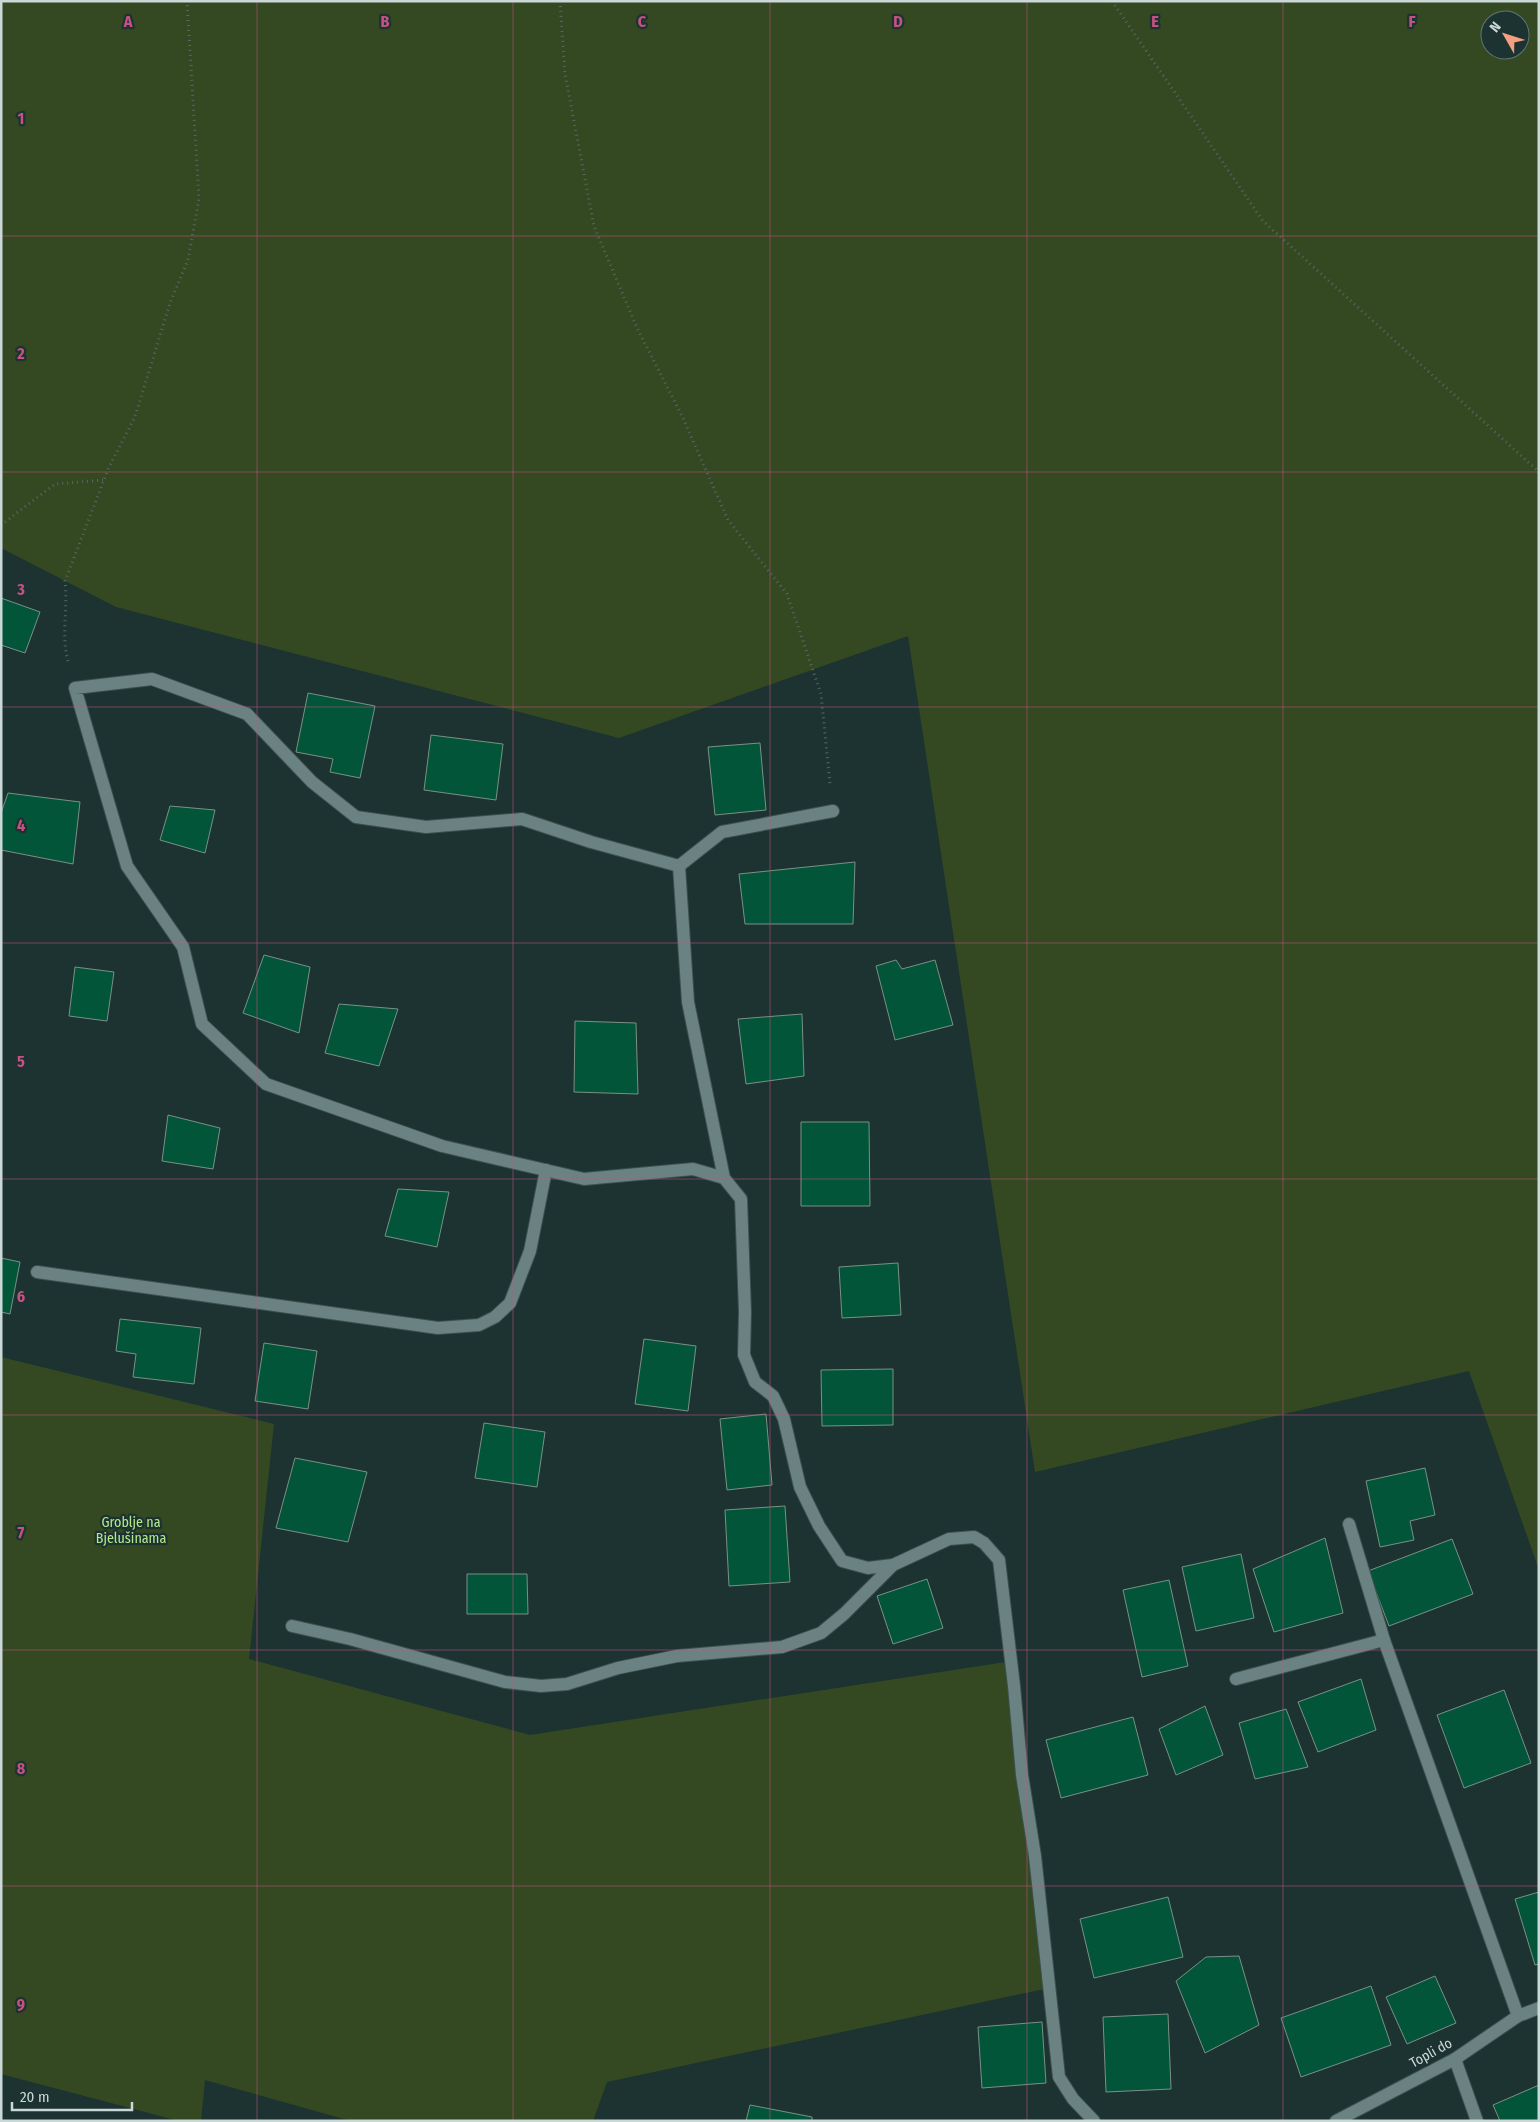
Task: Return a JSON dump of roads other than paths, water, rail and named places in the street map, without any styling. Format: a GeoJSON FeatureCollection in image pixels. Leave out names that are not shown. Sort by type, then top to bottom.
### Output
{"type":"FeatureCollection","features":[{"type":"Feature","properties":{"kind":"street"},"geometry":{"type":"LineString","coordinates":[[679,866],[591,842],[522,819],[426,827],[356,817],[312,782],[246,714],[152,678],[75,688],[126,866],[183,947],[202,1024],[266,1084],[442,1146],[584,1178],[693,1169],[724,1178]]}},
{"type":"Feature","properties":{"kind":"street"},"geometry":{"type":"LineString","coordinates":[[679,866],[722,832],[833,811]]}},
{"type":"Feature","properties":{"kind":"street"},"geometry":{"type":"LineString","coordinates":[[679,866],[688,1002],[724,1178],[741,1199],[745,1312],[744,1355],[755,1382],[772,1396],[784,1419],[800,1486],[819,1526],[842,1561],[868,1568],[893,1566]]}},
{"type":"Feature","properties":{"kind":"street"},"geometry":{"type":"LineString","coordinates":[[37,1272],[438,1328],[479,1325],[494,1317],[510,1303],[530,1250],[546,1170]]}},
{"type":"Feature","properties":{"kind":"street"},"geometry":{"type":"LineString","coordinates":[[1349,1524],[1384,1640],[1518,2016]]}},
{"type":"Feature","properties":{"kind":"street"},"geometry":{"type":"LineString","coordinates":[[292,1626],[350,1639],[505,1682],[541,1686],[567,1684],[618,1668],[677,1656],[782,1647],[821,1633],[844,1614],[893,1566],[949,1539],[974,1537],[984,1543],[998,1560],[1014,1686],[1022,1775],[1035,1856],[1059,2077],[1073,2099],[1094,2121]]}},
{"type":"Feature","properties":{"kind":"street"},"geometry":{"type":"LineString","coordinates":[[1236,1679],[1384,1640]]}},
{"type":"Feature","properties":{"kind":"street","name":"Topli do"},"geometry":{"type":"LineString","coordinates":[[1336,2121],[1455,2059],[1518,2016],[1539,2008]]}},
{"type":"Feature","properties":{"kind":"street"},"geometry":{"type":"LineString","coordinates":[[1455,2059],[1477,2121]]}},
{"type":"Feature","properties":{"kind":"park label","name":"Groblje na Bjelušinama"},"geometry":{"type":"Point","coordinates":[131,1530]}}]}
